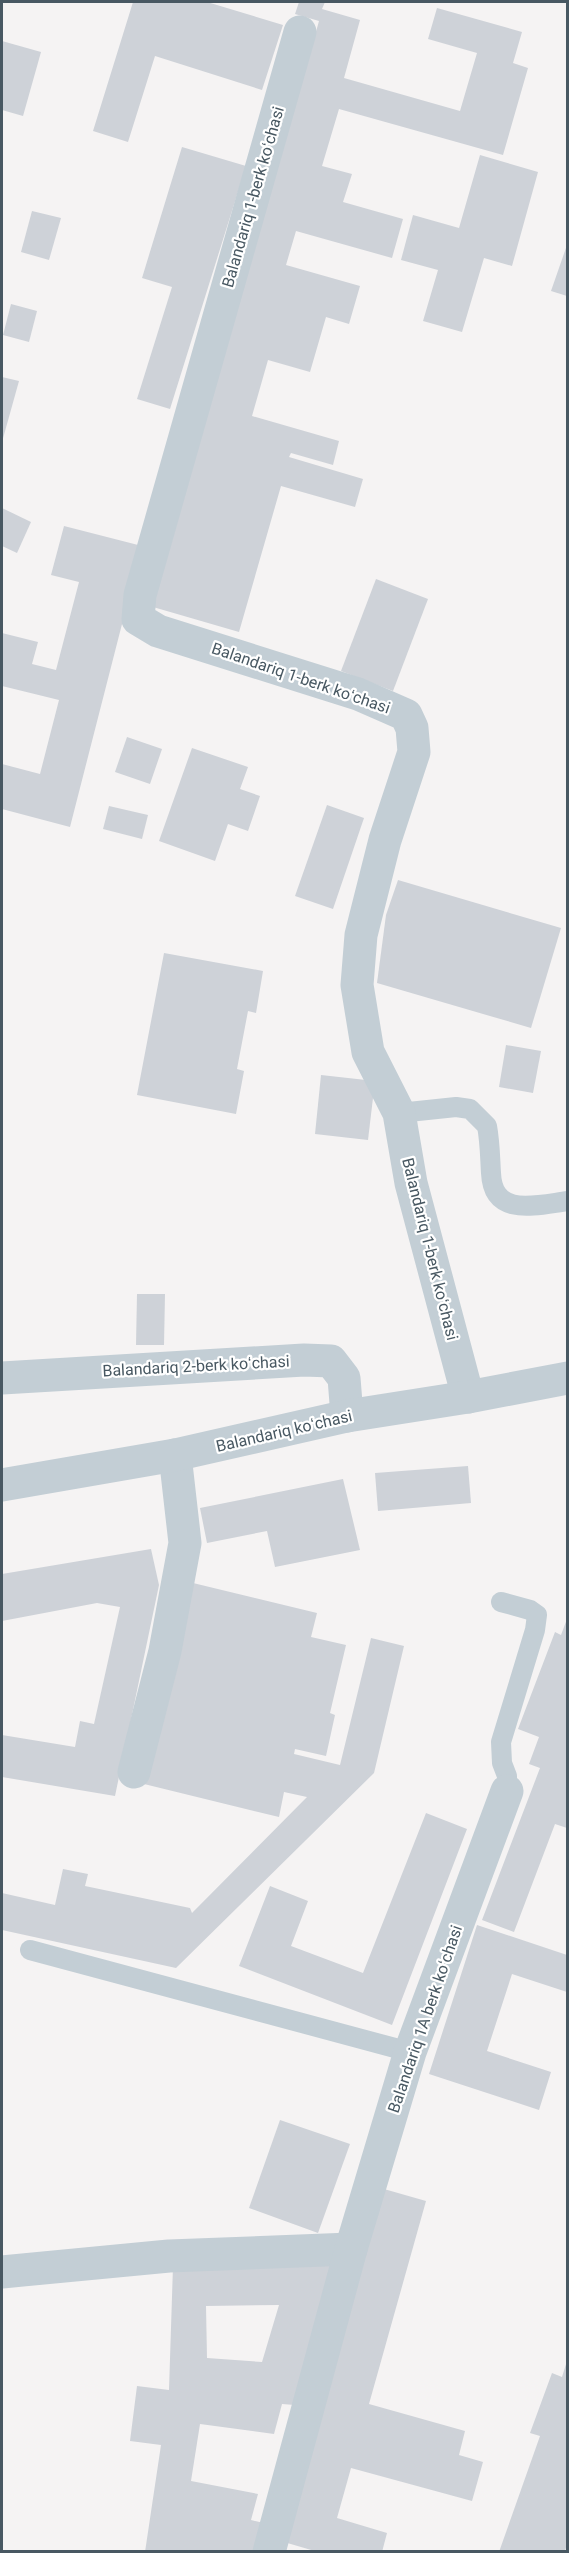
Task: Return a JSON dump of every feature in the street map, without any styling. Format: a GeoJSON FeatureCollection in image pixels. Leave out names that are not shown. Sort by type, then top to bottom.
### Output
{"type":"FeatureCollection","features":[{"type":"Feature","properties":{"kind":"street","name":"Balandariq 1-berk koʻchasi"},"geometry":{"type":"LineString","coordinates":[[300,32],[140,595],[138,619],[158,631],[358,694],[406,715],[412,728],[414,753],[382,850],[362,935],[357,985],[368,1052],[399,1113],[411,1183],[468,1397]]}},
{"type":"Feature","properties":{"kind":"street","name":"Balandariq 2-berk koʻchasi"},"geometry":{"type":"LineString","coordinates":[[2,1378],[293,1360],[331,1361],[344,1378],[346,1416]]}},
{"type":"Feature","properties":{"kind":"street","name":"Balandariq koʻchasi"},"geometry":{"type":"LineString","coordinates":[[2,1485],[175,1455],[346,1416],[468,1397],[567,1378]]}},
{"type":"Feature","properties":{"kind":"street"},"geometry":{"type":"LineString","coordinates":[[134,1772],[165,1651],[185,1543],[175,1455]]}},
{"type":"Feature","properties":{"kind":"street","name":"Balandariq 1A berk koʻchasi"},"geometry":{"type":"LineString","coordinates":[[269,2552],[351,2249],[410,2052],[507,1791]]}},
{"type":"Feature","properties":{"kind":"street"},"geometry":{"type":"LineString","coordinates":[[2,2272],[169,2256],[351,2249]]}},
{"type":"Feature","properties":{"kind":"lane"},"geometry":{"type":"LineString","coordinates":[[399,1113],[456,1107],[470,1109],[488,1126],[491,1176],[495,1194],[505,1204],[534,1206],[567,1201]]}},
{"type":"Feature","properties":{"kind":"lane"},"geometry":{"type":"LineString","coordinates":[[501,1602],[530,1610],[537,1615],[535,1630],[501,1742],[502,1763],[507,1776],[507,1791]]}},
{"type":"Feature","properties":{"kind":"lane"},"geometry":{"type":"LineString","coordinates":[[30,1950],[410,2052]]}},
{"type":"Feature","properties":{"kind":"building"},"geometry":{"type":"Polygon","coordinates":[[[133,2],[207,2],[283,25],[262,90],[155,56],[128,142],[93,131],[133,2]]]}},
{"type":"Feature","properties":{"kind":"building"},"geometry":{"type":"Polygon","coordinates":[[[299,2],[325,2],[322,9],[360,20],[344,78],[460,111],[477,53],[428,39],[437,8],[522,32],[513,63],[528,68],[503,155],[339,109],[322,166],[352,174],[343,202],[403,219],[392,258],[296,231],[286,265],[360,286],[349,324],[326,317],[310,372],[268,360],[252,416],[339,441],[333,465],[291,453],[289,457],[363,479],[355,507],[281,486],[239,632],[153,607],[319,21],[295,14],[299,2]]]}},
{"type":"Feature","properties":{"kind":"building"},"geometry":{"type":"Polygon","coordinates":[[[2,41],[41,52],[23,116],[2,110],[2,41]]]}},
{"type":"Feature","properties":{"kind":"building"},"geometry":{"type":"Polygon","coordinates":[[[182,147],[246,166],[170,409],[137,399],[172,287],[142,278],[182,147]]]}},
{"type":"Feature","properties":{"kind":"building"},"geometry":{"type":"Polygon","coordinates":[[[480,155],[538,172],[512,266],[484,258],[462,332],[423,321],[438,270],[401,260],[413,215],[459,228],[480,155]]]}},
{"type":"Feature","properties":{"kind":"building"},"geometry":{"type":"Polygon","coordinates":[[[32,211],[61,218],[49,260],[21,252],[32,211]]]}},
{"type":"Feature","properties":{"kind":"building"},"geometry":{"type":"Polygon","coordinates":[[[567,245],[567,296],[551,291],[567,245]]]}},
{"type":"Feature","properties":{"kind":"building"},"geometry":{"type":"Polygon","coordinates":[[[11,304],[37,311],[29,342],[3,335],[11,304]]]}},
{"type":"Feature","properties":{"kind":"building"},"geometry":{"type":"Polygon","coordinates":[[[2,377],[19,381],[2,442],[2,377]]]}},
{"type":"Feature","properties":{"kind":"building"},"geometry":{"type":"Polygon","coordinates":[[[2,508],[31,522],[17,553],[2,546],[2,508]]]}},
{"type":"Feature","properties":{"kind":"building"},"geometry":{"type":"Polygon","coordinates":[[[64,526],[142,546],[70,827],[2,809],[2,764],[40,774],[59,700],[2,686],[2,633],[38,642],[32,664],[56,670],[79,582],[51,575],[64,526]]]}},
{"type":"Feature","properties":{"kind":"building"},"geometry":{"type":"Polygon","coordinates":[[[376,579],[428,599],[393,691],[341,671],[376,579]]]}},
{"type":"Feature","properties":{"kind":"building"},"geometry":{"type":"Polygon","coordinates":[[[127,737],[162,749],[150,784],[115,772],[127,737]]]}},
{"type":"Feature","properties":{"kind":"building"},"geometry":{"type":"Polygon","coordinates":[[[192,748],[248,767],[240,789],[260,796],[248,831],[228,824],[215,861],[159,841],[192,748]]]}},
{"type":"Feature","properties":{"kind":"building"},"geometry":{"type":"Polygon","coordinates":[[[327,805],[364,818],[333,909],[295,896],[327,805]]]}},
{"type":"Feature","properties":{"kind":"building"},"geometry":{"type":"Polygon","coordinates":[[[109,806],[148,815],[142,839],[103,829],[109,806]]]}},
{"type":"Feature","properties":{"kind":"building"},"geometry":{"type":"Polygon","coordinates":[[[398,880],[561,928],[531,1028],[377,983],[386,915],[398,880]]]}},
{"type":"Feature","properties":{"kind":"building"},"geometry":{"type":"Polygon","coordinates":[[[164,953],[263,971],[256,1013],[248,1011],[237,1069],[244,1071],[236,1114],[137,1095],[164,953]]]}},
{"type":"Feature","properties":{"kind":"building"},"geometry":{"type":"Polygon","coordinates":[[[506,1045],[541,1051],[533,1093],[499,1087],[506,1045]]]}},
{"type":"Feature","properties":{"kind":"building"},"geometry":{"type":"Polygon","coordinates":[[[321,1075],[375,1081],[368,1140],[315,1134],[321,1075]]]}},
{"type":"Feature","properties":{"kind":"building"},"geometry":{"type":"Polygon","coordinates":[[[137,1294],[165,1294],[164,1345],[136,1345],[137,1294]]]}},
{"type":"Feature","properties":{"kind":"building"},"geometry":{"type":"Polygon","coordinates":[[[468,1466],[471,1503],[378,1511],[375,1473],[468,1466]]]}},
{"type":"Feature","properties":{"kind":"building"},"geometry":{"type":"Polygon","coordinates":[[[343,1479],[360,1550],[275,1567],[267,1531],[207,1543],[200,1508],[343,1479]]]}},
{"type":"Feature","properties":{"kind":"building"},"geometry":{"type":"Polygon","coordinates":[[[151,1549],[159,1585],[115,1796],[2,1777],[2,1735],[75,1747],[80,1721],[94,1724],[120,1607],[97,1603],[2,1621],[2,1574],[151,1549]]]}},
{"type":"Feature","properties":{"kind":"building"},"geometry":{"type":"Polygon","coordinates":[[[193,1583],[317,1613],[311,1637],[346,1645],[330,1713],[335,1715],[326,1756],[295,1749],[294,1754],[340,1765],[371,1638],[404,1646],[374,1773],[176,1968],[2,1930],[2,1893],[55,1905],[63,1869],[88,1874],[85,1886],[190,1908],[192,1913],[307,1797],[284,1792],[279,1817],[144,1784],[193,1583]]]}},
{"type":"Feature","properties":{"kind":"building"},"geometry":{"type":"Polygon","coordinates":[[[567,1619],[567,1828],[555,1824],[514,1932],[482,1920],[540,1768],[529,1764],[539,1737],[518,1729],[555,1632],[561,1635],[567,1619]]]}},
{"type":"Feature","properties":{"kind":"building"},"geometry":{"type":"Polygon","coordinates":[[[426,1813],[467,1829],[392,2025],[239,1966],[270,1886],[308,1901],[291,1946],[363,1973],[426,1813]]]}},
{"type":"Feature","properties":{"kind":"building"},"geometry":{"type":"Polygon","coordinates":[[[477,1925],[567,1955],[567,1992],[512,1974],[487,2051],[551,2072],[539,2110],[429,2074],[477,1925]]]}},
{"type":"Feature","properties":{"kind":"building"},"geometry":{"type":"Polygon","coordinates":[[[280,2120],[350,2144],[318,2233],[249,2208],[280,2120]]]}},
{"type":"Feature","properties":{"kind":"building"},"geometry":{"type":"Polygon","coordinates":[[[384,2189],[426,2201],[369,2404],[465,2431],[459,2455],[483,2462],[472,2501],[351,2468],[337,2518],[387,2533],[382,2552],[318,2552],[284,2542],[384,2189]]]}},
{"type":"Feature","properties":{"kind":"building"},"geometry":{"type":"Polygon","coordinates":[[[332,2263],[295,2405],[282,2404],[274,2434],[200,2424],[191,2481],[258,2494],[251,2520],[264,2523],[257,2552],[145,2552],[161,2445],[130,2441],[137,2386],[169,2390],[173,2266],[332,2263]],[[279,2305],[206,2306],[207,2358],[262,2362],[279,2305]]]}},
{"type":"Feature","properties":{"kind":"building"},"geometry":{"type":"Polygon","coordinates":[[[567,2361],[567,2543],[565,2552],[499,2552],[540,2436],[530,2433],[552,2373],[562,2377],[567,2361]]]}}]}
